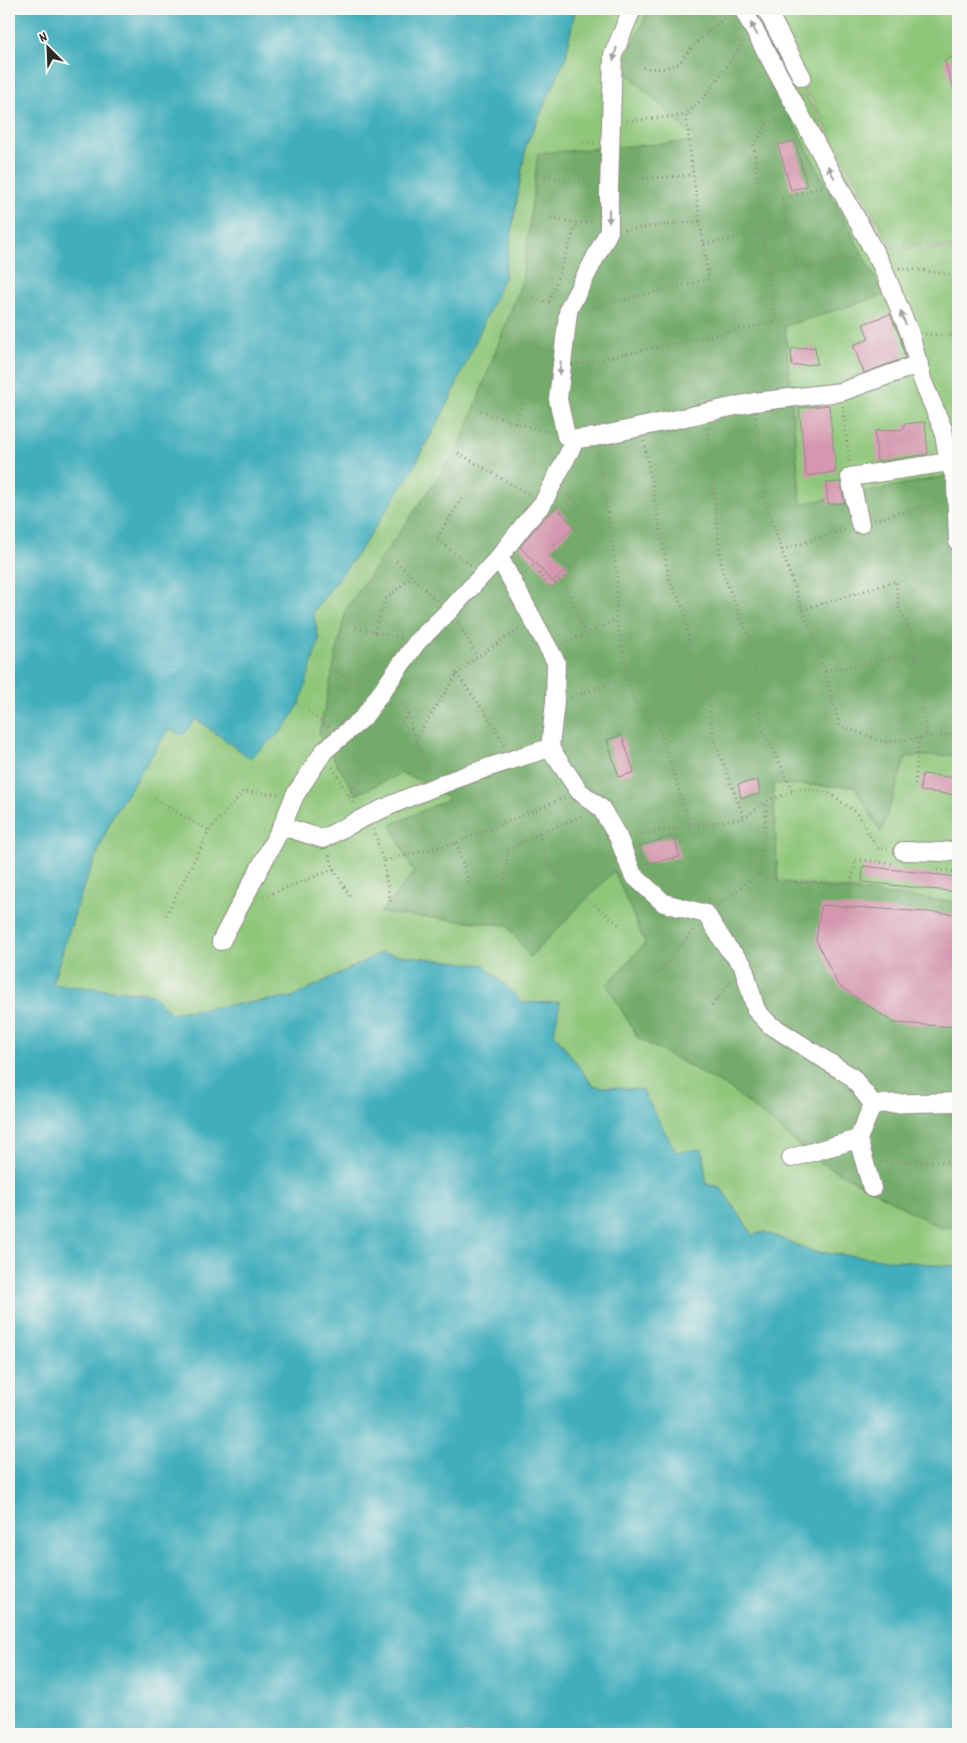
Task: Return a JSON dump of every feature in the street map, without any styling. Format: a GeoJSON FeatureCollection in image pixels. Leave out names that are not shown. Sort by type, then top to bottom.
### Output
{"type":"FeatureCollection","features":[{"type":"Feature","properties":{"kind":"lane"},"geometry":{"type":"LineString","coordinates":[[221,941],[282,826],[295,795],[324,751],[362,718],[417,642],[450,611],[499,558],[511,540],[547,496],[571,438],[558,399],[568,313],[610,226],[609,185],[613,55],[632,9]]}},
{"type":"Feature","properties":{"kind":"lane"},"geometry":{"type":"LineString","coordinates":[[743,9],[882,266],[910,334],[923,382],[943,429],[955,477],[958,542]]}},
{"type":"Feature","properties":{"kind":"lane"},"geometry":{"type":"LineString","coordinates":[[766,9],[802,77]]}},
{"type":"Feature","properties":{"kind":"lane"},"geometry":{"type":"LineString","coordinates":[[571,438],[595,437],[642,428],[754,402],[842,392],[918,364]]}},
{"type":"Feature","properties":{"kind":"lane"},"geometry":{"type":"LineString","coordinates":[[894,374],[923,382]]}},
{"type":"Feature","properties":{"kind":"lane"},"geometry":{"type":"LineString","coordinates":[[860,524],[850,477],[955,477]]}},
{"type":"Feature","properties":{"kind":"lane"},"geometry":{"type":"LineString","coordinates":[[499,558],[556,662],[555,702],[550,748],[579,790],[601,808],[618,837],[633,875],[664,903],[706,914],[727,947],[742,965],[756,1010],[769,1024],[852,1077],[873,1104]]}},
{"type":"Feature","properties":{"kind":"lane"},"geometry":{"type":"LineString","coordinates":[[282,826],[323,839],[366,816],[436,786],[512,759],[550,748]]}},
{"type":"Feature","properties":{"kind":"lane"},"geometry":{"type":"LineString","coordinates":[[903,858],[958,850]]}},
{"type":"Feature","properties":{"kind":"lane"},"geometry":{"type":"LineString","coordinates":[[873,1104],[958,1102]]}},
{"type":"Feature","properties":{"kind":"lane"},"geometry":{"type":"LineString","coordinates":[[872,1188],[860,1147],[873,1104]]}},
{"type":"Feature","properties":{"kind":"lane"},"geometry":{"type":"LineString","coordinates":[[791,1158],[860,1147]]}},
{"type":"Feature","properties":{"kind":"path"},"geometry":{"type":"LineString","coordinates":[[364,20],[377,9]]}},
{"type":"Feature","properties":{"kind":"path"},"geometry":{"type":"LineString","coordinates":[[643,68],[662,69],[680,63],[691,48],[734,9]]}},
{"type":"Feature","properties":{"kind":"path"},"geometry":{"type":"LineString","coordinates":[[611,122],[686,115],[707,94],[753,29]]}},
{"type":"Feature","properties":{"kind":"path"},"geometry":{"type":"LineString","coordinates":[[518,338],[561,362],[776,322],[763,233],[754,145],[767,124],[798,112]]}},
{"type":"Feature","properties":{"kind":"path"},"geometry":{"type":"LineString","coordinates":[[568,313],[709,279],[686,115]]}},
{"type":"Feature","properties":{"kind":"path"},"geometry":{"type":"LineString","coordinates":[[545,176],[609,185],[693,175]]}},
{"type":"Feature","properties":{"kind":"path"},"geometry":{"type":"LineString","coordinates":[[836,182],[781,199],[798,269],[850,259],[882,266],[958,275]]}},
{"type":"Feature","properties":{"kind":"path"},"geometry":{"type":"LineString","coordinates":[[546,217],[577,223],[610,226],[700,221]]}},
{"type":"Feature","properties":{"kind":"path"},"geometry":{"type":"LineString","coordinates":[[549,302],[577,223]]}},
{"type":"Feature","properties":{"kind":"path"},"geometry":{"type":"LineString","coordinates":[[704,244],[763,233]]}},
{"type":"Feature","properties":{"kind":"path"},"geometry":{"type":"LineString","coordinates":[[910,334],[958,336]]}},
{"type":"Feature","properties":{"kind":"path"},"geometry":{"type":"LineString","coordinates":[[842,392],[850,477]]}},
{"type":"Feature","properties":{"kind":"path"},"geometry":{"type":"LineString","coordinates":[[516,423],[523,402]]}},
{"type":"Feature","properties":{"kind":"path"},"geometry":{"type":"LineString","coordinates":[[754,402],[766,504],[802,610],[818,649],[840,726],[885,742],[958,733]]}},
{"type":"Feature","properties":{"kind":"path"},"geometry":{"type":"LineString","coordinates":[[481,410],[516,423],[571,438]]}},
{"type":"Feature","properties":{"kind":"path"},"geometry":{"type":"LineString","coordinates":[[706,413],[722,572],[751,643],[762,728],[793,791]]}},
{"type":"Feature","properties":{"kind":"path"},"geometry":{"type":"LineString","coordinates":[[642,428],[669,579],[685,612],[691,656],[709,700],[713,737],[744,818]]}},
{"type":"Feature","properties":{"kind":"path"},"geometry":{"type":"LineString","coordinates":[[595,437],[616,577],[616,619],[634,703],[656,718],[691,828]]}},
{"type":"Feature","properties":{"kind":"path"},"geometry":{"type":"LineString","coordinates":[[460,454],[547,496],[574,499],[590,518],[588,542],[575,566],[551,588],[534,565],[513,584]]}},
{"type":"Feature","properties":{"kind":"path"},"geometry":{"type":"LineString","coordinates":[[462,499],[436,539],[483,574]]}},
{"type":"Feature","properties":{"kind":"path"},"geometry":{"type":"LineString","coordinates":[[561,512],[574,499]]}},
{"type":"Feature","properties":{"kind":"path"},"geometry":{"type":"LineString","coordinates":[[574,527],[588,542]]}},
{"type":"Feature","properties":{"kind":"path"},"geometry":{"type":"LineString","coordinates":[[396,561],[450,611],[477,657]]}},
{"type":"Feature","properties":{"kind":"path"},"geometry":{"type":"LineString","coordinates":[[374,632],[385,600],[412,576]]}},
{"type":"Feature","properties":{"kind":"path"},"geometry":{"type":"LineString","coordinates":[[802,610],[896,581],[899,608],[912,636],[916,654],[927,737]]}},
{"type":"Feature","properties":{"kind":"path"},"geometry":{"type":"LineString","coordinates":[[566,586],[586,635]]}},
{"type":"Feature","properties":{"kind":"path"},"geometry":{"type":"LineString","coordinates":[[548,648],[586,635],[616,619]]}},
{"type":"Feature","properties":{"kind":"path"},"geometry":{"type":"LineString","coordinates":[[415,741],[458,674],[477,657],[532,621]]}},
{"type":"Feature","properties":{"kind":"path"},"geometry":{"type":"LineString","coordinates":[[356,628],[417,642]]}},
{"type":"Feature","properties":{"kind":"path"},"geometry":{"type":"LineString","coordinates":[[824,671],[958,648]]}},
{"type":"Feature","properties":{"kind":"path"},"geometry":{"type":"LineString","coordinates":[[334,669],[350,680],[374,702]]}},
{"type":"Feature","properties":{"kind":"path"},"geometry":{"type":"LineString","coordinates":[[458,674],[494,725],[512,759]]}},
{"type":"Feature","properties":{"kind":"path"},"geometry":{"type":"LineString","coordinates":[[555,702],[629,677]]}},
{"type":"Feature","properties":{"kind":"path"},"geometry":{"type":"LineString","coordinates":[[389,680],[408,714],[415,741],[436,786]]}},
{"type":"Feature","properties":{"kind":"path"},"geometry":{"type":"LineString","coordinates":[[308,711],[342,737]]}},
{"type":"Feature","properties":{"kind":"path"},"geometry":{"type":"LineString","coordinates":[[348,795],[408,714]]}},
{"type":"Feature","properties":{"kind":"path"},"geometry":{"type":"LineString","coordinates":[[915,784],[918,737]]}},
{"type":"Feature","properties":{"kind":"path"},"geometry":{"type":"LineString","coordinates":[[324,751],[348,795],[366,816],[382,862],[391,905]]}},
{"type":"Feature","properties":{"kind":"path"},"geometry":{"type":"LineString","coordinates":[[618,837],[691,828],[703,824],[744,818],[767,801],[802,788],[829,793],[857,813],[877,848],[903,858]]}},
{"type":"Feature","properties":{"kind":"path"},"geometry":{"type":"LineString","coordinates":[[382,862],[456,843],[579,790]]}},
{"type":"Feature","properties":{"kind":"path"},"geometry":{"type":"LineString","coordinates":[[166,915],[209,831],[243,792],[295,795]]}},
{"type":"Feature","properties":{"kind":"path"},"geometry":{"type":"LineString","coordinates":[[156,799],[209,831]]}},
{"type":"Feature","properties":{"kind":"path"},"geometry":{"type":"LineString","coordinates":[[658,974],[706,914],[756,875],[763,848],[767,801]]}},
{"type":"Feature","properties":{"kind":"path"},"geometry":{"type":"LineString","coordinates":[[502,905],[508,850],[539,833],[601,808]]}},
{"type":"Feature","properties":{"kind":"path"},"geometry":{"type":"LineString","coordinates":[[539,833],[550,868],[619,925]]}},
{"type":"Feature","properties":{"kind":"path"},"geometry":{"type":"LineString","coordinates":[[323,839],[334,869],[351,898]]}},
{"type":"Feature","properties":{"kind":"path"},"geometry":{"type":"LineString","coordinates":[[456,843],[469,882]]}},
{"type":"Feature","properties":{"kind":"path"},"geometry":{"type":"LineString","coordinates":[[756,875],[788,880],[851,883],[856,859],[903,858]]}},
{"type":"Feature","properties":{"kind":"path"},"geometry":{"type":"LineString","coordinates":[[239,906],[334,869]]}},
{"type":"Feature","properties":{"kind":"path"},"geometry":{"type":"LineString","coordinates":[[930,869],[958,872]]}},
{"type":"Feature","properties":{"kind":"path"},"geometry":{"type":"LineString","coordinates":[[712,1006],[742,965]]}},
{"type":"Feature","properties":{"kind":"path"},"geometry":{"type":"LineString","coordinates":[[860,1147],[883,1162],[958,1162]]}},
{"type":"Feature","properties":{"kind":"green space"},"geometry":{"type":"Polygon","coordinates":[[[575,9],[760,9],[887,246],[958,249],[958,1266],[814,1252],[765,1232],[753,1235],[720,1187],[707,1185],[702,1149],[676,1153],[642,1090],[593,1086],[554,1033],[484,965],[381,953],[292,997],[171,1013],[152,994],[52,984],[83,888],[113,815],[169,729],[196,719],[319,640],[313,612],[358,553],[410,474],[504,277],[526,145],[565,60],[575,9]]]}},
{"type":"Feature","properties":{"kind":"green space"},"geometry":{"type":"Polygon","coordinates":[[[649,9],[733,9],[884,295],[785,326],[801,504],[958,474],[958,755],[906,757],[881,833],[855,787],[773,784],[778,882],[958,902],[958,1227],[941,1228],[818,1161],[731,1089],[638,1038],[607,985],[645,943],[614,871],[530,957],[507,925],[380,913],[414,873],[391,825],[449,799],[421,781],[401,773],[356,795],[319,734],[346,609],[460,446],[522,281],[538,153],[697,141],[622,68],[649,9]]]}},
{"type":"Feature","properties":{"kind":"green space"},"geometry":{"type":"Polygon","coordinates":[[[762,9],[958,9],[958,247],[889,244],[762,9]]]}},
{"type":"Feature","properties":{"kind":"water"},"geometry":{"type":"Polygon","coordinates":[[[9,9],[575,9],[565,60],[526,145],[504,277],[451,397],[410,474],[358,553],[313,612],[319,640],[300,703],[284,729],[250,758],[196,719],[183,735],[169,729],[113,815],[83,888],[52,984],[152,994],[171,1013],[292,997],[381,953],[484,965],[523,1003],[560,1002],[554,1033],[593,1086],[642,1090],[676,1152],[702,1149],[707,1185],[720,1187],[753,1235],[765,1232],[814,1252],[958,1266],[958,1734],[9,1734],[9,9]]]}},
{"type":"Feature","properties":{"kind":"building"},"geometry":{"type":"Polygon","coordinates":[[[958,55],[958,96],[956,97],[944,60],[958,55]]]}},
{"type":"Feature","properties":{"kind":"building"},"geometry":{"type":"Polygon","coordinates":[[[795,141],[807,186],[791,190],[778,145],[795,141]]]}},
{"type":"Feature","properties":{"kind":"building"},"geometry":{"type":"Polygon","coordinates":[[[890,314],[900,337],[905,358],[864,373],[853,345],[869,339],[863,324],[890,314]]]}},
{"type":"Feature","properties":{"kind":"building"},"geometry":{"type":"Polygon","coordinates":[[[815,347],[817,364],[792,366],[791,349],[815,347]]]}},
{"type":"Feature","properties":{"kind":"building"},"geometry":{"type":"Polygon","coordinates":[[[829,405],[836,472],[806,476],[799,408],[829,405]]]}},
{"type":"Feature","properties":{"kind":"building"},"geometry":{"type":"Polygon","coordinates":[[[925,422],[928,454],[877,462],[875,431],[904,429],[904,424],[925,422]]]}},
{"type":"Feature","properties":{"kind":"building"},"geometry":{"type":"Polygon","coordinates":[[[840,482],[845,503],[828,504],[826,483],[840,482]]]}},
{"type":"Feature","properties":{"kind":"building"},"geometry":{"type":"Polygon","coordinates":[[[557,507],[574,527],[552,548],[569,567],[553,582],[520,547],[541,521],[557,507]]]}},
{"type":"Feature","properties":{"kind":"building"},"geometry":{"type":"Polygon","coordinates":[[[622,735],[634,772],[619,777],[607,740],[622,735]]]}},
{"type":"Feature","properties":{"kind":"building"},"geometry":{"type":"Polygon","coordinates":[[[922,774],[958,778],[958,795],[920,791],[922,774]]]}},
{"type":"Feature","properties":{"kind":"building"},"geometry":{"type":"Polygon","coordinates":[[[758,780],[760,794],[741,798],[738,784],[758,780]]]}},
{"type":"Feature","properties":{"kind":"building"},"geometry":{"type":"Polygon","coordinates":[[[674,836],[680,857],[645,864],[639,846],[674,836]]]}},
{"type":"Feature","properties":{"kind":"building"},"geometry":{"type":"Polygon","coordinates":[[[863,866],[958,877],[958,892],[862,882],[863,866]]]}},
{"type":"Feature","properties":{"kind":"building"},"geometry":{"type":"Polygon","coordinates":[[[821,905],[958,914],[958,1027],[894,1023],[838,985],[816,940],[821,905]]]}}]}
